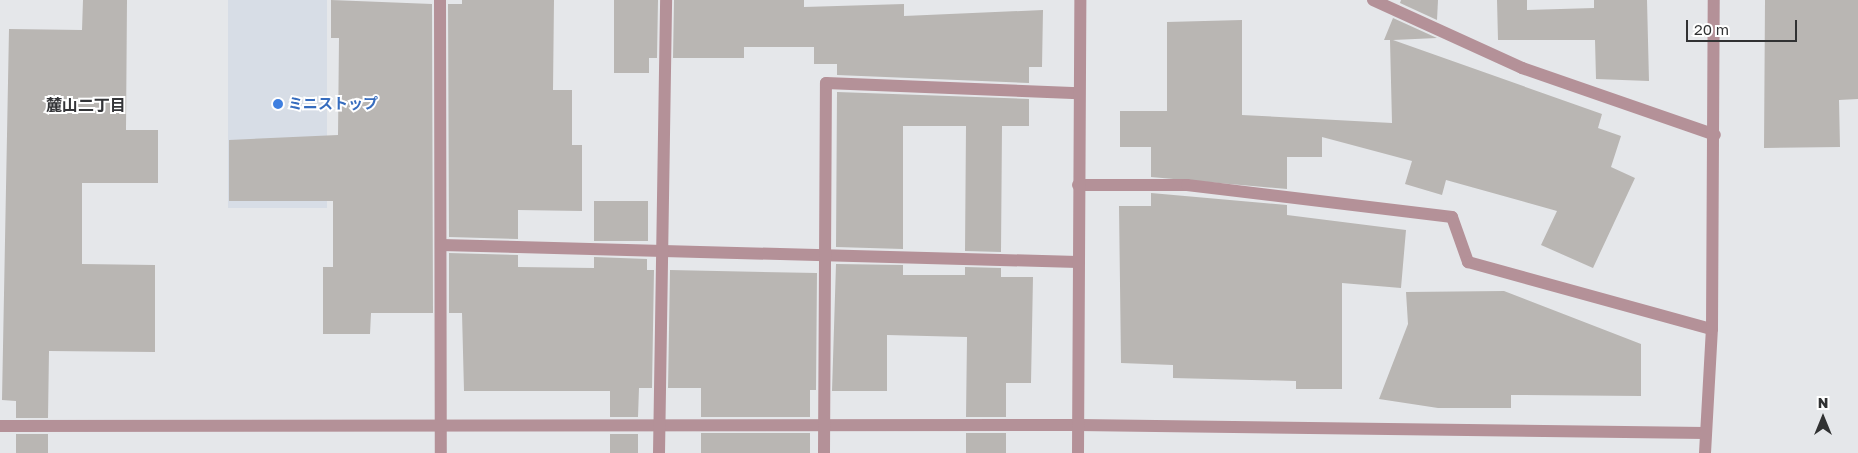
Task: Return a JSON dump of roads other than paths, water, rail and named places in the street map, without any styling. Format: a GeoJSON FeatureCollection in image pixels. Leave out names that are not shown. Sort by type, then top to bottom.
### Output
{"type":"FeatureCollection","features":[{"type":"Feature","properties":{"kind":"street"},"geometry":{"type":"LineString","coordinates":[[440,0],[441,453]]}},
{"type":"Feature","properties":{"kind":"street"},"geometry":{"type":"LineString","coordinates":[[659,453],[666,0]]}},
{"type":"Feature","properties":{"kind":"street"},"geometry":{"type":"LineString","coordinates":[[1078,453],[1080,0]]}},
{"type":"Feature","properties":{"kind":"street"},"geometry":{"type":"LineString","coordinates":[[1373,0],[1522,68],[1715,135]]}},
{"type":"Feature","properties":{"kind":"street"},"geometry":{"type":"LineString","coordinates":[[1705,453],[1712,329],[1715,135],[1714,0]]}},
{"type":"Feature","properties":{"kind":"street"},"geometry":{"type":"LineString","coordinates":[[824,453],[826,83],[1079,93]]}},
{"type":"Feature","properties":{"kind":"street"},"geometry":{"type":"LineString","coordinates":[[1078,185],[1187,185],[1452,217],[1468,262],[1712,329]]}},
{"type":"Feature","properties":{"kind":"street"},"geometry":{"type":"LineString","coordinates":[[441,245],[1078,262]]}},
{"type":"Feature","properties":{"kind":"street"},"geometry":{"type":"LineString","coordinates":[[0,426],[1078,425],[1705,433]]}},
{"type":"Feature","properties":{"kind":"place","name":"ミニストップ"},"geometry":{"type":"Point","coordinates":[278,104]}},
{"type":"Feature","properties":{"kind":"district","name":"麓山二丁目"},"geometry":{"type":"Point","coordinates":[86,105]}}]}
